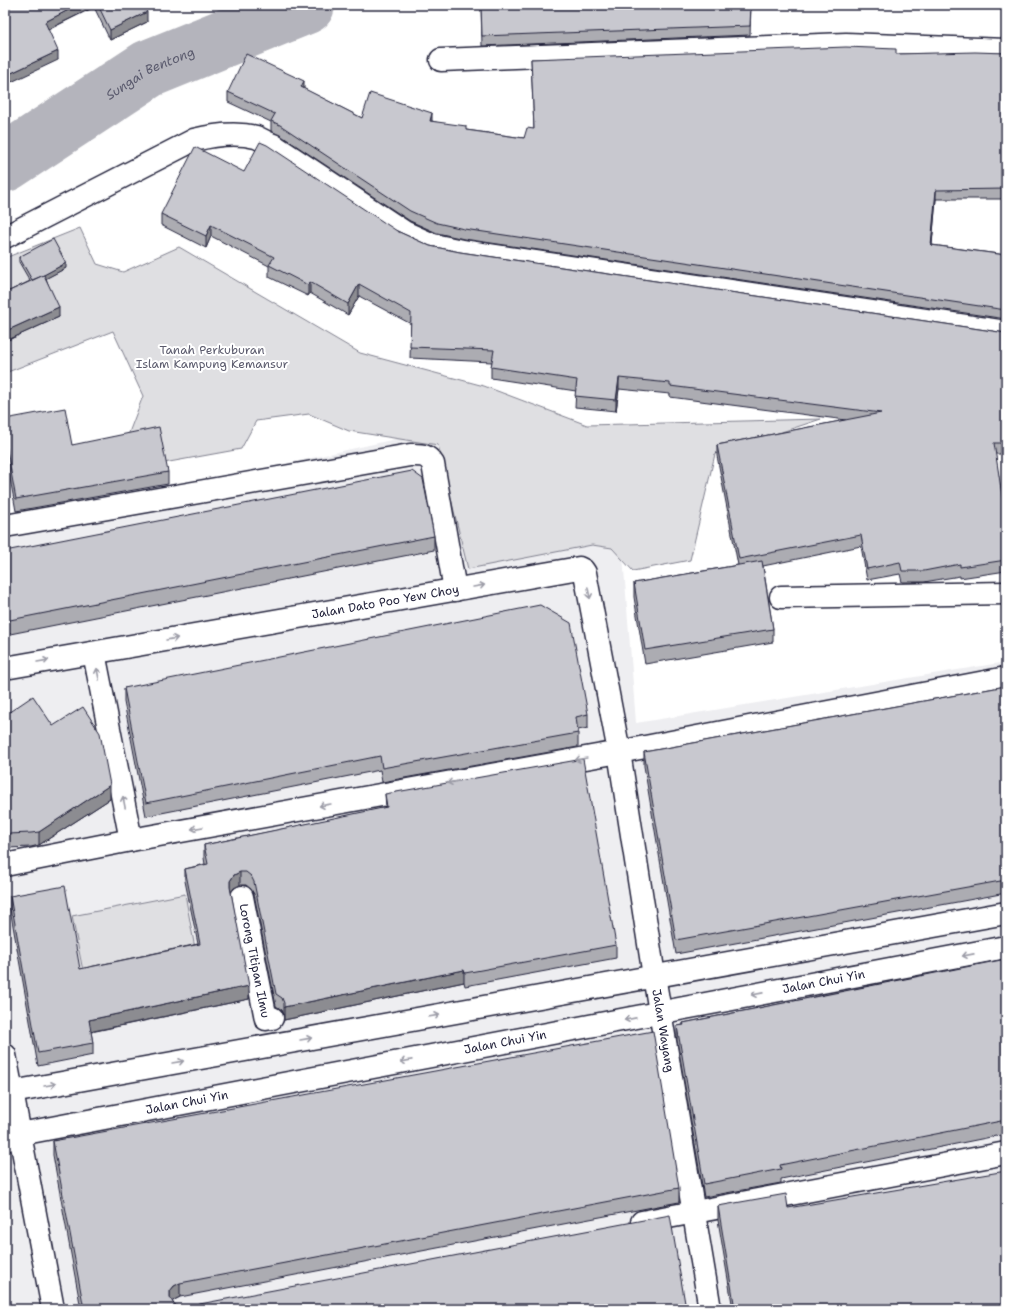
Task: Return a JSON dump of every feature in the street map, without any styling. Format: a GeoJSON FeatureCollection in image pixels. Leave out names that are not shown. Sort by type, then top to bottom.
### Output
{"type":"FeatureCollection","features":[{"type":"Feature","properties":{"kind":"street"},"geometry":{"type":"LineString","coordinates":[[441,60],[846,44],[1006,50]]}},
{"type":"Feature","properties":{"kind":"street"},"geometry":{"type":"LineString","coordinates":[[5,237],[194,140],[217,135],[237,135],[256,137],[273,146],[404,232],[433,245],[486,255],[1006,332]]}},
{"type":"Feature","properties":{"kind":"street"},"geometry":{"type":"LineString","coordinates":[[5,526],[410,455],[425,455],[433,464],[455,590]]}},
{"type":"Feature","properties":{"kind":"street","name":"Jalan Dato Poo Yew Choy"},"geometry":{"type":"LineString","coordinates":[[5,668],[579,568],[586,573],[620,752]]}},
{"type":"Feature","properties":{"kind":"street"},"geometry":{"type":"LineString","coordinates":[[780,597],[1006,593]]}},
{"type":"Feature","properties":{"kind":"street"},"geometry":{"type":"LineString","coordinates":[[94,653],[131,840]]}},
{"type":"Feature","properties":{"kind":"street"},"geometry":{"type":"LineString","coordinates":[[5,865],[131,840],[620,752],[1006,678]]}},
{"type":"Feature","properties":{"kind":"street","name":"Jalan Wayang"},"geometry":{"type":"LineString","coordinates":[[620,752],[654,976],[710,1309]]}},
{"type":"Feature","properties":{"kind":"street","name":"Lorong Titipan Ilmu"},"geometry":{"type":"LineString","coordinates":[[242,897],[266,1019],[272,1018]]}},
{"type":"Feature","properties":{"kind":"street"},"geometry":{"type":"LineString","coordinates":[[12,1092],[1006,913]]}},
{"type":"Feature","properties":{"kind":"street","name":"Jalan Chui Yin"},"geometry":{"type":"LineString","coordinates":[[12,1137],[1006,947]]}},
{"type":"Feature","properties":{"kind":"street"},"geometry":{"type":"LineString","coordinates":[[5,1055],[12,1092],[12,1137],[53,1309]]}},
{"type":"Feature","properties":{"kind":"street"},"geometry":{"type":"LineString","coordinates":[[624,1226],[1006,1153]]}},
{"type":"Feature","properties":{"kind":"shaded area"},"geometry":{"type":"Polygon","coordinates":[[[449,427],[615,453],[636,723],[1006,662],[1006,1309],[5,1309],[5,527],[449,427]]]}},
{"type":"Feature","properties":{"kind":"green space","name":"Tanah Perkuburan Islam Kampung Kemansur"},"geometry":{"type":"Polygon","coordinates":[[[80,228],[97,264],[123,272],[179,247],[360,353],[484,386],[587,425],[821,419],[715,454],[690,560],[633,571],[612,548],[592,545],[468,569],[438,445],[349,431],[309,414],[256,421],[241,449],[114,472],[143,396],[113,331],[5,373],[5,258],[80,228]]]}},
{"type":"Feature","properties":{"kind":"green space"},"geometry":{"type":"Polygon","coordinates":[[[185,894],[196,954],[84,976],[72,916],[185,894]]]}},
{"type":"Feature","properties":{"kind":"building"},"geometry":{"type":"Polygon","coordinates":[[[5,5],[78,5],[45,22],[58,51],[5,76],[5,5]]]}},
{"type":"Feature","properties":{"kind":"building"},"geometry":{"type":"Polygon","coordinates":[[[98,5],[143,5],[147,12],[110,30],[98,5]]]}},
{"type":"Feature","properties":{"kind":"building"},"geometry":{"type":"Polygon","coordinates":[[[481,5],[751,5],[750,26],[482,36],[481,5]]]}},
{"type":"Feature","properties":{"kind":"building"},"geometry":{"type":"Polygon","coordinates":[[[846,47],[896,49],[896,54],[975,52],[1006,53],[1006,189],[936,190],[931,245],[1006,255],[1006,310],[464,229],[437,223],[410,211],[280,125],[271,121],[275,114],[228,92],[246,54],[304,81],[301,87],[362,118],[370,93],[432,113],[430,121],[466,126],[466,130],[524,138],[527,128],[534,129],[531,59],[846,47]]]}},
{"type":"Feature","properties":{"kind":"building"},"geometry":{"type":"Polygon","coordinates":[[[260,142],[267,145],[397,231],[430,246],[460,252],[1006,333],[1006,443],[994,443],[1006,521],[1006,560],[960,567],[960,564],[924,571],[902,571],[900,562],[867,569],[861,535],[739,559],[717,445],[881,413],[670,386],[670,383],[619,378],[616,400],[575,396],[577,380],[491,367],[494,350],[410,347],[411,313],[359,284],[348,304],[310,282],[308,285],[269,265],[274,257],[211,225],[206,236],[161,214],[195,147],[244,172],[260,142]]]}},
{"type":"Feature","properties":{"kind":"building"},"geometry":{"type":"Polygon","coordinates":[[[53,239],[66,263],[32,280],[19,257],[53,239]]]}},
{"type":"Feature","properties":{"kind":"building"},"geometry":{"type":"Polygon","coordinates":[[[44,275],[59,307],[8,330],[5,324],[5,293],[44,275]]]}},
{"type":"Feature","properties":{"kind":"building"},"geometry":{"type":"Polygon","coordinates":[[[65,408],[72,445],[159,427],[168,472],[16,499],[5,439],[5,419],[65,408]]]}},
{"type":"Feature","properties":{"kind":"building"},"geometry":{"type":"Polygon","coordinates":[[[412,471],[423,479],[434,536],[5,621],[5,551],[412,471]]]}},
{"type":"Feature","properties":{"kind":"building"},"geometry":{"type":"Polygon","coordinates":[[[762,561],[773,629],[645,650],[634,583],[762,561]]]}},
{"type":"Feature","properties":{"kind":"building"},"geometry":{"type":"Polygon","coordinates":[[[540,605],[571,623],[588,714],[576,717],[578,733],[382,768],[380,756],[146,803],[124,688],[540,605]]]}},
{"type":"Feature","properties":{"kind":"building"},"geometry":{"type":"Polygon","coordinates":[[[1006,686],[1006,880],[676,940],[644,752],[1006,686]]]}},
{"type":"Feature","properties":{"kind":"building"},"geometry":{"type":"Polygon","coordinates":[[[33,696],[53,726],[83,707],[100,733],[110,785],[39,832],[8,834],[5,830],[5,715],[33,696]]]}},
{"type":"Feature","properties":{"kind":"building"},"geometry":{"type":"Polygon","coordinates":[[[583,759],[616,945],[465,973],[464,970],[284,1007],[282,998],[276,994],[254,882],[251,876],[246,872],[240,872],[234,875],[230,881],[230,887],[249,986],[89,1020],[93,1043],[38,1053],[10,896],[65,886],[80,969],[200,944],[185,869],[208,864],[204,845],[387,807],[385,794],[583,759]]]}},
{"type":"Feature","properties":{"kind":"building"},"geometry":{"type":"Polygon","coordinates":[[[1006,959],[1006,1120],[780,1165],[781,1169],[704,1184],[677,1026],[684,1025],[683,1023],[1006,959]]]}},
{"type":"Feature","properties":{"kind":"building"},"geometry":{"type":"Polygon","coordinates":[[[653,1031],[679,1188],[180,1283],[174,1286],[170,1291],[170,1297],[173,1303],[178,1307],[184,1307],[670,1215],[686,1309],[84,1309],[53,1141],[653,1031]]]}},
{"type":"Feature","properties":{"kind":"building"},"geometry":{"type":"Polygon","coordinates":[[[1006,1171],[1006,1309],[735,1309],[718,1206],[786,1194],[788,1208],[1006,1171]]]}},
{"type":"Feature","properties":{"kind":"waterway","name":"Sungai Bentong"},"geometry":{"type":"LineString","coordinates":[[5,163],[148,69],[306,5]]}}]}
